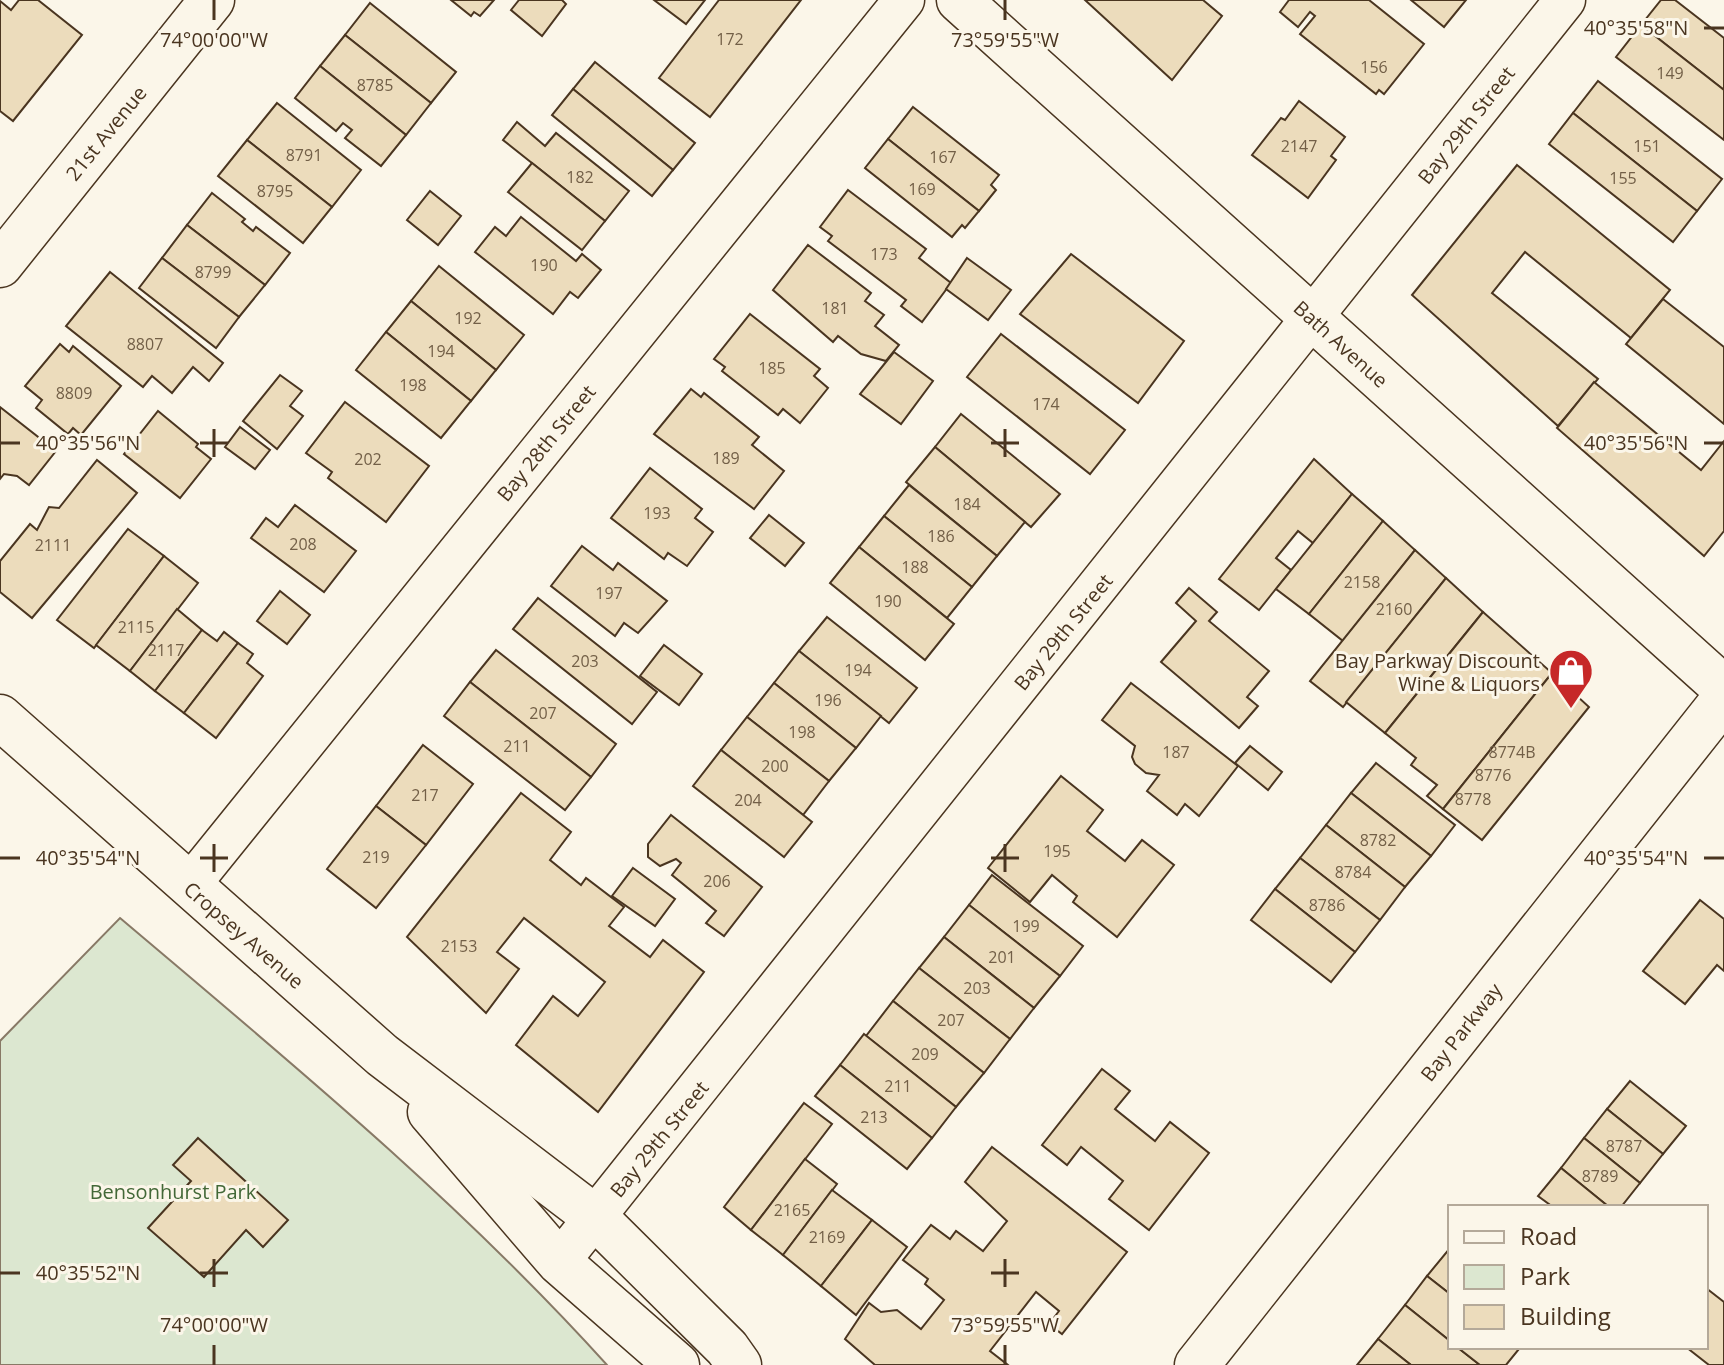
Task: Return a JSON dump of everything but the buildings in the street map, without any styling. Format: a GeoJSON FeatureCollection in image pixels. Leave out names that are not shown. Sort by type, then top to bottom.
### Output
{"type":"FeatureCollection","features":[{"type":"Feature","properties":{"kind":"main road","name":"21st Avenue"},"geometry":{"type":"LineString","coordinates":[[0,265],[212,0]]}},
{"type":"Feature","properties":{"kind":"main road","name":"Bath Avenue"},"geometry":{"type":"LineString","coordinates":[[959,0],[1724,688]]}},
{"type":"Feature","properties":{"kind":"main road","name":"Bay Parkway"},"geometry":{"type":"LineString","coordinates":[[1197,1365],[1724,699]]}},
{"type":"Feature","properties":{"kind":"main road","name":"Cropsey Avenue"},"geometry":{"type":"LineString","coordinates":[[0,717],[382,1055],[596,1218],[727,1348],[739,1365]]}},
{"type":"Feature","properties":{"kind":"main road","name":"Cropsey Avenue"},"geometry":{"type":"LineString","coordinates":[[382,1055],[559,1262],[677,1365]]}},
{"type":"Feature","properties":{"kind":"street","name":"Bay 28th Street"},"geometry":{"type":"LineString","coordinates":[[189,886],[904,0]]}},
{"type":"Feature","properties":{"kind":"street","name":"Bay 29th Street"},"geometry":{"type":"LineString","coordinates":[[559,1262],[1565,0]]}},
{"type":"Feature","properties":{"kind":"green space","name":"Bensonhurst Park"},"geometry":{"type":"Polygon","coordinates":[[[120,918],[371,1133],[492,1246],[607,1365],[0,1365],[0,1041],[120,918]]]}},
{"type":"Feature","properties":{"kind":"place","name":"Bay Parkway Discount Wine & Liquors"},"geometry":{"type":"Point","coordinates":[1571,710]}}]}
